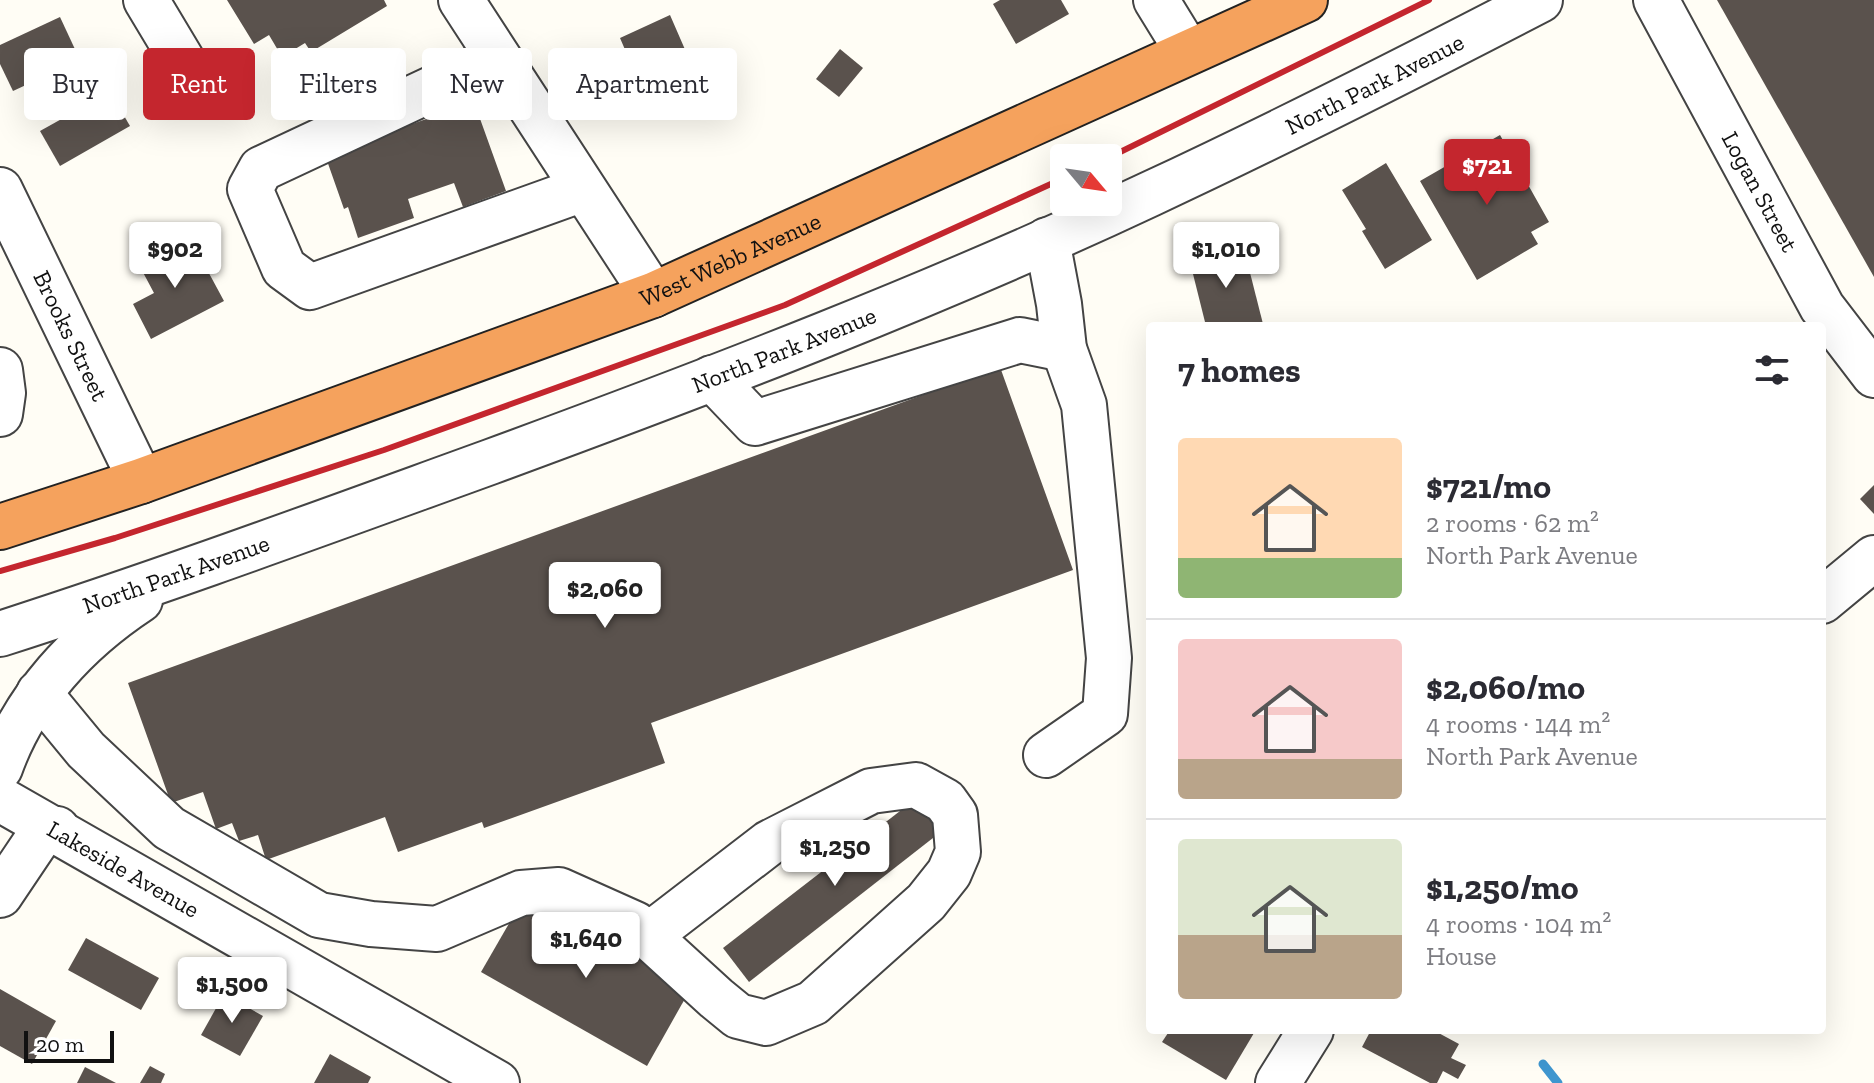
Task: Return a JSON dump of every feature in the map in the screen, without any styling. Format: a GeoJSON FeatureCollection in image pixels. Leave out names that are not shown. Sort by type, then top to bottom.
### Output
{"type":"FeatureCollection","features":[{"type":"Feature","properties":{"kind":"highway","name":"West Webb Avenue"},"geometry":{"type":"LineString","coordinates":[[0,527],[141,481],[653,295],[1305,0]]}},
{"type":"Feature","properties":{"kind":"highway","name":"West Webb Avenue"},"geometry":{"type":"LineString","coordinates":[[0,508],[141,481]]}},
{"type":"Feature","properties":{"kind":"street"},"geometry":{"type":"LineString","coordinates":[[146,0],[175,48]]}},
{"type":"Feature","properties":{"kind":"street"},"geometry":{"type":"LineString","coordinates":[[461,0],[492,48]]}},
{"type":"Feature","properties":{"kind":"street"},"geometry":{"type":"LineString","coordinates":[[1156,0],[1188,52]]}},
{"type":"Feature","properties":{"kind":"street","name":"North Park Avenue"},"geometry":{"type":"LineString","coordinates":[[0,634],[172,578],[806,342],[1147,196],[1337,105],[1540,0]]}},
{"type":"Feature","properties":{"kind":"street","name":"Logan Street"},"geometry":{"type":"LineString","coordinates":[[1656,0],[1822,307],[1874,375]]}},
{"type":"Feature","properties":{"kind":"street"},"geometry":{"type":"LineString","coordinates":[[422,94],[261,169],[250,189],[284,268],[310,287],[583,189]]}},
{"type":"Feature","properties":{"kind":"street"},"geometry":{"type":"LineString","coordinates":[[532,110],[653,295]]}},
{"type":"Feature","properties":{"kind":"street","name":"Brooks Street"},"geometry":{"type":"LineString","coordinates":[[6,217],[141,481]]}},
{"type":"Feature","properties":{"kind":"street"},"geometry":{"type":"LineString","coordinates":[[1046,755],[1105,714],[1109,658],[1084,405],[1064,349],[1047,240]]}},
{"type":"Feature","properties":{"kind":"street"},"geometry":{"type":"LineString","coordinates":[[712,378],[755,423],[1020,340],[1064,349]]}},
{"type":"Feature","properties":{"kind":"street"},"geometry":{"type":"LineString","coordinates":[[0,370],[3,393],[0,414]]}},
{"type":"Feature","properties":{"kind":"street"},"geometry":{"type":"LineString","coordinates":[[1826,598],[1874,558]]}},
{"type":"Feature","properties":{"kind":"street"},"geometry":{"type":"LineString","coordinates":[[0,768],[33,700],[66,661],[120,613],[172,578]]}},
{"type":"Feature","properties":{"kind":"street"},"geometry":{"type":"LineString","coordinates":[[39,693],[86,750],[169,828],[319,915],[371,924],[437,929],[521,893],[559,890],[635,924],[648,936],[738,1016],[766,1023],[813,1003],[926,902],[949,873],[958,852],[955,815],[945,801],[916,785],[871,791],[769,843],[648,936]]}},
{"type":"Feature","properties":{"kind":"street","name":"Lakeside Avenue"},"geometry":{"type":"LineString","coordinates":[[0,799],[497,1083]]}},
{"type":"Feature","properties":{"kind":"street"},"geometry":{"type":"LineString","coordinates":[[0,895],[41,834],[57,829]]}},
{"type":"Feature","properties":{"kind":"street"},"geometry":{"type":"LineString","coordinates":[[1278,1083],[1309,1034]]}},
{"type":"Feature","properties":{"kind":"building"},"geometry":{"type":"Polygon","coordinates":[[[227,0],[384,0],[387,6],[318,48],[308,48],[305,43],[297,48],[277,48],[269,35],[254,44],[227,0]]]}},
{"type":"Feature","properties":{"kind":"building"},"geometry":{"type":"Polygon","coordinates":[[[1000,0],[1061,0],[1069,14],[1016,44],[993,4],[1000,0]]]}},
{"type":"Feature","properties":{"kind":"building"},"geometry":{"type":"Polygon","coordinates":[[[1717,0],[1874,0],[1874,277],[1717,0]]]}},
{"type":"Feature","properties":{"kind":"building"},"geometry":{"type":"Polygon","coordinates":[[[670,15],[684,48],[624,48],[620,38],[670,15]]]}},
{"type":"Feature","properties":{"kind":"building"},"geometry":{"type":"Polygon","coordinates":[[[60,17],[74,48],[24,48],[24,86],[13,91],[0,64],[0,45],[60,17]]]}},
{"type":"Feature","properties":{"kind":"building"},"geometry":{"type":"Polygon","coordinates":[[[840,49],[863,68],[839,97],[816,79],[840,49]]]}},
{"type":"Feature","properties":{"kind":"building"},"geometry":{"type":"Polygon","coordinates":[[[60,120],[126,120],[130,126],[60,166],[40,131],[60,120]]]}},
{"type":"Feature","properties":{"kind":"building"},"geometry":{"type":"Polygon","coordinates":[[[423,120],[480,120],[506,191],[463,207],[454,183],[408,199],[414,218],[358,238],[325,155],[423,120]]]}},
{"type":"Feature","properties":{"kind":"building"},"geometry":{"type":"Polygon","coordinates":[[[1500,135],[1549,222],[1531,232],[1538,244],[1477,280],[1420,181],[1500,135]]]}},
{"type":"Feature","properties":{"kind":"building"},"geometry":{"type":"Polygon","coordinates":[[[1386,163],[1432,240],[1385,269],[1362,231],[1366,229],[1342,190],[1386,163]]]}},
{"type":"Feature","properties":{"kind":"building"},"geometry":{"type":"Polygon","coordinates":[[[180,242],[188,256],[197,251],[224,301],[151,339],[133,304],[154,293],[138,263],[180,242]]]}},
{"type":"Feature","properties":{"kind":"building"},"geometry":{"type":"Polygon","coordinates":[[[1244,249],[1262,322],[1205,322],[1190,262],[1244,249]]]}},
{"type":"Feature","properties":{"kind":"building"},"geometry":{"type":"Polygon","coordinates":[[[1000,367],[1073,570],[651,723],[665,763],[484,828],[482,822],[398,852],[385,817],[266,860],[258,835],[239,841],[232,823],[216,829],[203,792],[171,803],[128,683],[1000,367]]]}},
{"type":"Feature","properties":{"kind":"building"},"geometry":{"type":"Polygon","coordinates":[[[1874,485],[1874,514],[1860,499],[1874,485]]]}},
{"type":"Feature","properties":{"kind":"building"},"geometry":{"type":"Polygon","coordinates":[[[922,794],[947,827],[749,982],[723,948],[922,794]]]}},
{"type":"Feature","properties":{"kind":"building"},"geometry":{"type":"Polygon","coordinates":[[[526,894],[691,988],[647,1066],[481,972],[526,894]]]}},
{"type":"Feature","properties":{"kind":"building"},"geometry":{"type":"Polygon","coordinates":[[[86,938],[159,978],[141,1010],[68,970],[86,938]]]}},
{"type":"Feature","properties":{"kind":"building"},"geometry":{"type":"Polygon","coordinates":[[[0,989],[56,1021],[32,1064],[0,1046],[0,989]]]}},
{"type":"Feature","properties":{"kind":"building"},"geometry":{"type":"Polygon","coordinates":[[[224,994],[263,1016],[240,1056],[201,1035],[224,994]]]}},
{"type":"Feature","properties":{"kind":"building"},"geometry":{"type":"Polygon","coordinates":[[[1167,1034],[1253,1034],[1226,1080],[1162,1042],[1167,1034]]]}},
{"type":"Feature","properties":{"kind":"building"},"geometry":{"type":"Polygon","coordinates":[[[1369,1034],[1440,1034],[1459,1044],[1451,1058],[1466,1065],[1458,1079],[1443,1071],[1437,1083],[1430,1083],[1362,1047],[1369,1034]]]}},
{"type":"Feature","properties":{"kind":"building"},"geometry":{"type":"Polygon","coordinates":[[[330,1054],[371,1077],[368,1083],[314,1083],[330,1054]]]}},
{"type":"Feature","properties":{"kind":"building"},"geometry":{"type":"Polygon","coordinates":[[[150,1066],[165,1074],[161,1083],[140,1083],[150,1066]]]}},
{"type":"Feature","properties":{"kind":"building"},"geometry":{"type":"Polygon","coordinates":[[[85,1067],[116,1083],[77,1083],[85,1067]]]}},
{"type":"Feature","properties":{"kind":"waterway"},"geometry":{"type":"LineString","coordinates":[[1543,1064],[1558,1083]]}},
{"type":"Feature","properties":{"kind":"railway"},"geometry":{"type":"LineString","coordinates":[[1122,151],[1429,0]]}},
{"type":"Feature","properties":{"kind":"railway"},"geometry":{"type":"LineString","coordinates":[[0,571],[115,538],[384,450],[785,305],[1050,184]]}}]}
